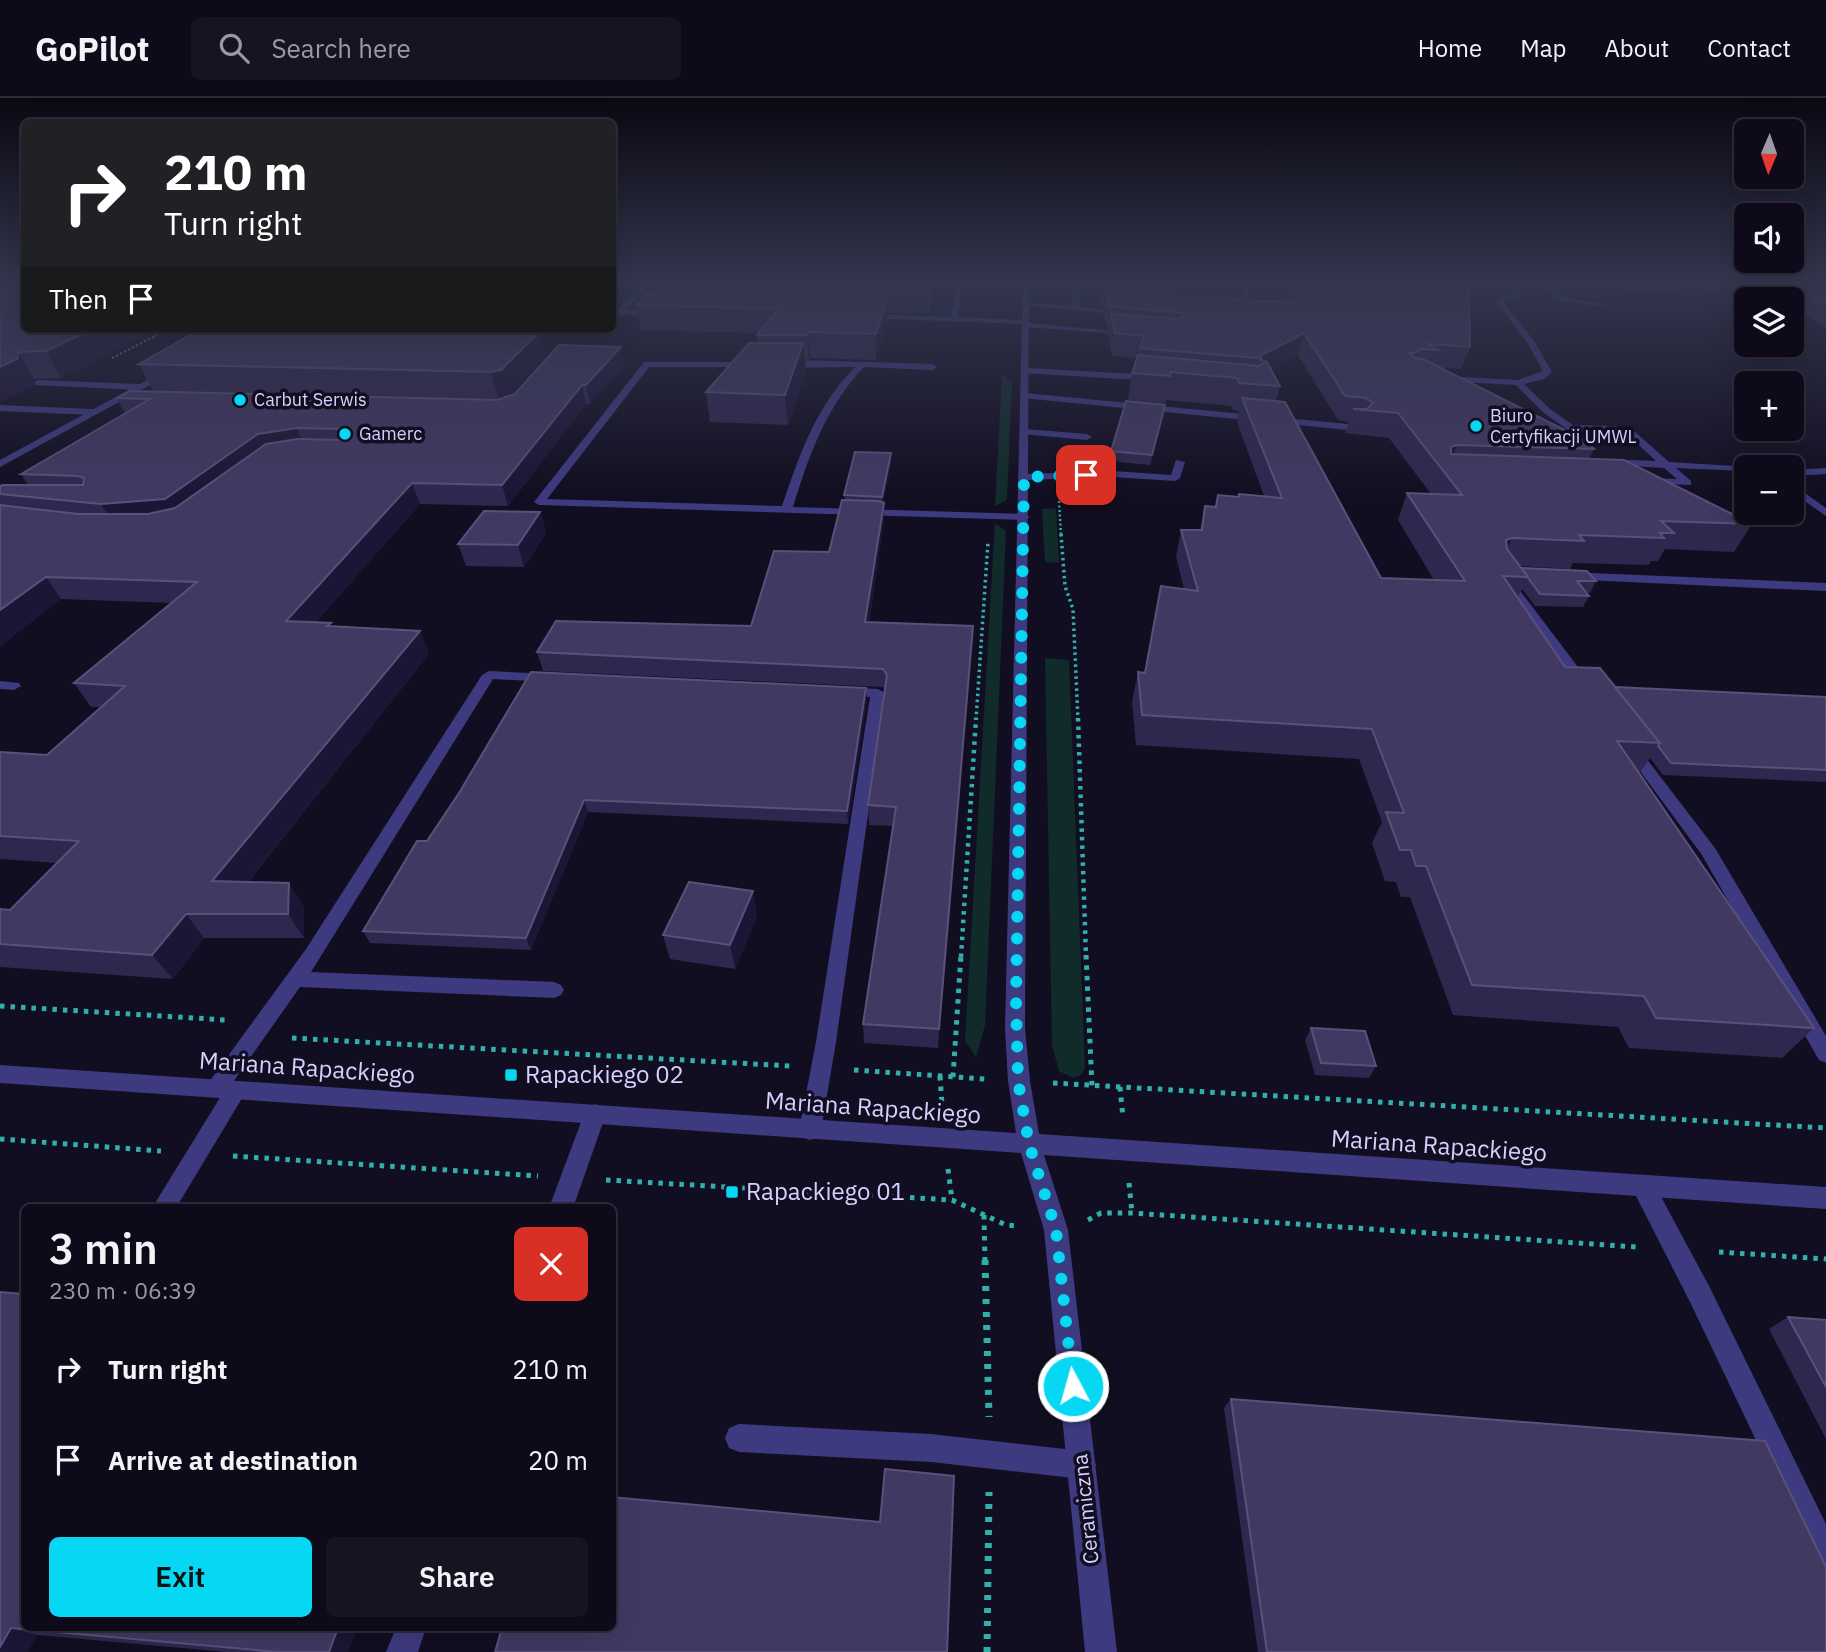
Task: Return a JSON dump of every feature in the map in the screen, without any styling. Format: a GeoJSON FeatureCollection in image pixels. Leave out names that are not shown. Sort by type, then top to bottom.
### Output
{"type":"FeatureCollection","features":[{"type":"Feature","properties":{"kind":"street","name":"Ceramiczna"},"geometry":{"type":"LineString","coordinates":[[1026,353],[1016,1028],[1018,1081],[1029,1144],[1056,1230],[1101,1652]]}},
{"type":"Feature","properties":{"kind":"street"},"geometry":{"type":"LineString","coordinates":[[1426,378],[1518,383],[1541,377],[1548,372],[1537,353]]}},
{"type":"Feature","properties":{"kind":"street"},"geometry":{"type":"LineString","coordinates":[[933,366],[647,364],[539,502],[1024,517]]}},
{"type":"Feature","properties":{"kind":"street"},"geometry":{"type":"LineString","coordinates":[[787,508],[809,440],[849,377],[862,365]]}},
{"type":"Feature","properties":{"kind":"street"},"geometry":{"type":"LineString","coordinates":[[0,464],[176,367]]}},
{"type":"Feature","properties":{"kind":"street"},"geometry":{"type":"LineString","coordinates":[[1026,371],[1162,379]]}},
{"type":"Feature","properties":{"kind":"street"},"geometry":{"type":"LineString","coordinates":[[38,383],[140,387]]}},
{"type":"Feature","properties":{"kind":"street"},"geometry":{"type":"LineString","coordinates":[[1518,383],[1581,439]]}},
{"type":"Feature","properties":{"kind":"street"},"geometry":{"type":"LineString","coordinates":[[1025,396],[1358,428]]}},
{"type":"Feature","properties":{"kind":"street"},"geometry":{"type":"LineString","coordinates":[[110,403],[135,403]]}},
{"type":"Feature","properties":{"kind":"street"},"geometry":{"type":"LineString","coordinates":[[0,408],[94,412]]}},
{"type":"Feature","properties":{"kind":"street"},"geometry":{"type":"LineString","coordinates":[[1571,428],[1612,429],[1631,433],[1687,482],[1634,481]]}},
{"type":"Feature","properties":{"kind":"street"},"geometry":{"type":"LineString","coordinates":[[1025,432],[1087,437]]}},
{"type":"Feature","properties":{"kind":"street"},"geometry":{"type":"LineString","coordinates":[[1024,477],[1113,474],[1175,478],[1180,462]]}},
{"type":"Feature","properties":{"kind":"street"},"geometry":{"type":"LineString","coordinates":[[1600,462],[1734,467]]}},
{"type":"Feature","properties":{"kind":"street"},"geometry":{"type":"LineString","coordinates":[[1804,472],[1826,471]]}},
{"type":"Feature","properties":{"kind":"street"},"geometry":{"type":"LineString","coordinates":[[1804,496],[1826,513]]}},
{"type":"Feature","properties":{"kind":"street"},"geometry":{"type":"LineString","coordinates":[[1514,573],[1500,572],[1598,703]]}},
{"type":"Feature","properties":{"kind":"street"},"geometry":{"type":"LineString","coordinates":[[1555,575],[1826,587]]}},
{"type":"Feature","properties":{"kind":"street"},"geometry":{"type":"LineString","coordinates":[[165,1204],[196,1153],[259,1028],[294,979],[489,676],[572,679]]}},
{"type":"Feature","properties":{"kind":"street"},"geometry":{"type":"LineString","coordinates":[[810,1130],[878,693],[822,690]]}},
{"type":"Feature","properties":{"kind":"street"},"geometry":{"type":"LineString","coordinates":[[1622,735],[1709,852],[1826,1054]]}},
{"type":"Feature","properties":{"kind":"street"},"geometry":{"type":"LineString","coordinates":[[294,979],[554,990]]}},
{"type":"Feature","properties":{"kind":"street","name":"Mariana Rapackiego"},"geometry":{"type":"LineString","coordinates":[[0,1074],[1826,1198]]}},
{"type":"Feature","properties":{"kind":"street"},"geometry":{"type":"LineString","coordinates":[[562,1204],[595,1114]]}},
{"type":"Feature","properties":{"kind":"street"},"geometry":{"type":"LineString","coordinates":[[1643,1186],[1826,1556]]}},
{"type":"Feature","properties":{"kind":"street"},"geometry":{"type":"LineString","coordinates":[[739,1438],[932,1448],[1082,1465]]}},
{"type":"Feature","properties":{"kind":"street"},"geometry":{"type":"LineString","coordinates":[[402,1652],[410,1631]]}},
{"type":"Feature","properties":{"kind":"path"},"geometry":{"type":"LineString","coordinates":[[123,353],[111,359],[124,359]]}},
{"type":"Feature","properties":{"kind":"path"},"geometry":{"type":"LineString","coordinates":[[1058,477],[1065,586],[1073,608],[1076,653],[1081,855],[1092,1086]]}},
{"type":"Feature","properties":{"kind":"path"},"geometry":{"type":"LineString","coordinates":[[953,1077],[989,516]]}},
{"type":"Feature","properties":{"kind":"path"},"geometry":{"type":"LineString","coordinates":[[0,1006],[229,1020],[296,1039],[1826,1128]]}},
{"type":"Feature","properties":{"kind":"path"},"geometry":{"type":"LineString","coordinates":[[0,1139],[572,1178],[952,1200],[1006,1225],[1056,1230],[1078,1226],[1101,1213],[1132,1213],[1826,1259]]}},
{"type":"Feature","properties":{"kind":"green space"},"geometry":{"type":"Polygon","coordinates":[[[1002,375],[1012,381],[1007,500],[995,506],[1002,375]]]}},
{"type":"Feature","properties":{"kind":"green space"},"geometry":{"type":"Polygon","coordinates":[[[1056,508],[1059,563],[1045,562],[1042,509],[1056,508]]]}},
{"type":"Feature","properties":{"kind":"green space"},"geometry":{"type":"Polygon","coordinates":[[[995,523],[1006,531],[985,1025],[976,1057],[965,1041],[995,523]]]}},
{"type":"Feature","properties":{"kind":"green space"},"geometry":{"type":"Polygon","coordinates":[[[1045,658],[1069,660],[1085,1068],[1081,1075],[1073,1078],[1059,1071],[1052,1045],[1045,658]]]}},
{"type":"Feature","properties":{"kind":"building"},"geometry":{"type":"Polygon","coordinates":[[[0,353],[19,353],[17,359],[0,367],[0,353]]]}},
{"type":"Feature","properties":{"kind":"building"},"geometry":{"type":"Polygon","coordinates":[[[159,353],[518,353],[501,370],[491,372],[139,364],[159,353]]]}},
{"type":"Feature","properties":{"kind":"building"},"geometry":{"type":"Polygon","coordinates":[[[552,353],[616,353],[586,385],[582,385],[502,485],[412,483],[286,621],[420,631],[212,881],[289,883],[288,914],[186,914],[152,955],[0,944],[0,909],[10,910],[79,841],[0,836],[0,752],[47,755],[125,686],[74,683],[197,582],[46,577],[0,610],[0,505],[78,514],[148,514],[175,508],[266,444],[297,439],[342,440],[350,435],[342,429],[297,428],[258,434],[165,499],[101,504],[0,494],[0,487],[83,485],[84,478],[78,476],[21,474],[150,399],[117,398],[130,391],[497,400],[515,394],[552,353]]]}},
{"type":"Feature","properties":{"kind":"building"},"geometry":{"type":"Polygon","coordinates":[[[741,353],[800,353],[785,395],[706,392],[741,353]]]}},
{"type":"Feature","properties":{"kind":"building"},"geometry":{"type":"Polygon","coordinates":[[[1193,353],[1267,353],[1260,356],[1263,361],[1258,358],[1193,353]]]}},
{"type":"Feature","properties":{"kind":"building"},"geometry":{"type":"Polygon","coordinates":[[[1317,353],[1416,353],[1410,353],[1415,358],[1423,359],[1583,439],[1594,449],[1457,445],[1451,447],[1451,454],[1624,460],[1734,515],[1734,523],[1661,521],[1674,533],[1660,533],[1664,538],[1579,535],[1584,541],[1512,538],[1506,540],[1507,549],[1528,577],[1503,576],[1565,667],[1600,668],[1660,743],[1617,741],[1814,1028],[1656,1018],[1644,996],[1472,985],[1426,866],[1416,866],[1411,850],[1400,850],[1386,812],[1404,813],[1372,729],[1142,715],[1138,672],[1145,673],[1161,586],[1198,591],[1181,530],[1202,530],[1205,506],[1216,507],[1218,495],[1282,498],[1242,398],[1285,402],[1381,578],[1465,581],[1407,493],[1462,495],[1398,413],[1353,409],[1367,409],[1373,403],[1366,398],[1345,396],[1317,353]]]}},
{"type":"Feature","properties":{"kind":"building"},"geometry":{"type":"Polygon","coordinates":[[[1138,355],[1259,366],[1266,361],[1280,386],[1239,383],[1237,378],[1170,372],[1170,376],[1132,373],[1138,355]]]}},
{"type":"Feature","properties":{"kind":"building"},"geometry":{"type":"Polygon","coordinates":[[[1126,401],[1165,405],[1152,455],[1111,451],[1126,401]]]}},
{"type":"Feature","properties":{"kind":"building"},"geometry":{"type":"Polygon","coordinates":[[[855,452],[891,453],[882,497],[844,495],[855,452]]]}},
{"type":"Feature","properties":{"kind":"building"},"geometry":{"type":"Polygon","coordinates":[[[842,500],[884,503],[865,622],[973,626],[939,1029],[863,1024],[896,807],[868,805],[887,675],[883,669],[537,652],[556,621],[751,626],[774,551],[829,552],[842,500]]]}},
{"type":"Feature","properties":{"kind":"building"},"geometry":{"type":"Polygon","coordinates":[[[484,511],[540,512],[518,545],[458,544],[484,511]]]}},
{"type":"Feature","properties":{"kind":"building"},"geometry":{"type":"Polygon","coordinates":[[[1522,568],[1587,571],[1596,581],[1577,581],[1589,596],[1540,594],[1522,568]]]}},
{"type":"Feature","properties":{"kind":"building"},"geometry":{"type":"Polygon","coordinates":[[[531,672],[866,688],[847,811],[584,800],[526,938],[363,931],[417,841],[427,841],[459,793],[531,672]]]}},
{"type":"Feature","properties":{"kind":"building"},"geometry":{"type":"Polygon","coordinates":[[[1615,687],[1826,697],[1826,770],[1671,763],[1658,746],[1660,743],[1615,687]]]}},
{"type":"Feature","properties":{"kind":"building"},"geometry":{"type":"Polygon","coordinates":[[[689,882],[753,891],[730,945],[663,935],[689,882]]]}},
{"type":"Feature","properties":{"kind":"building"},"geometry":{"type":"Polygon","coordinates":[[[1311,1028],[1365,1031],[1376,1066],[1321,1063],[1311,1028]]]}},
{"type":"Feature","properties":{"kind":"building"},"geometry":{"type":"Polygon","coordinates":[[[0,1292],[21,1294],[21,1629],[11,1628],[0,1647],[0,1292]]]}},
{"type":"Feature","properties":{"kind":"building"},"geometry":{"type":"Polygon","coordinates":[[[1788,1317],[1826,1320],[1826,1387],[1788,1317]]]}},
{"type":"Feature","properties":{"kind":"building"},"geometry":{"type":"Polygon","coordinates":[[[1231,1399],[1765,1441],[1826,1567],[1826,1652],[1267,1652],[1231,1399]]]}},
{"type":"Feature","properties":{"kind":"building"},"geometry":{"type":"Polygon","coordinates":[[[885,1469],[954,1476],[947,1652],[495,1652],[501,1631],[616,1631],[616,1497],[880,1522],[885,1469]]]}},
{"type":"Feature","properties":{"kind":"building"},"geometry":{"type":"Polygon","coordinates":[[[44,1631],[337,1631],[329,1652],[277,1652],[44,1631]]]}},
{"type":"Feature","properties":{"kind":"place","name":"Carbut Serwis"},"geometry":{"type":"Point","coordinates":[240,400]}},
{"type":"Feature","properties":{"kind":"place","name":"Biuro Certyfikacji UMWL"},"geometry":{"type":"Point","coordinates":[1476,426]}},
{"type":"Feature","properties":{"kind":"place","name":"Gamerc"},"geometry":{"type":"Point","coordinates":[345,434]}},
{"type":"Feature","properties":{"kind":"place","name":"Rapackiego 02"},"geometry":{"type":"Point","coordinates":[511,1075]}},
{"type":"Feature","properties":{"kind":"place","name":"Rapackiego 01"},"geometry":{"type":"Point","coordinates":[732,1192]}},
{"type":"Feature","properties":{"kind":"route"},"geometry":{"type":"LineString","coordinates":[[1073,1386],[1056,1230],[1029,1144],[1018,1081],[1016,1001],[1024,477],[1086,475]]}}]}
